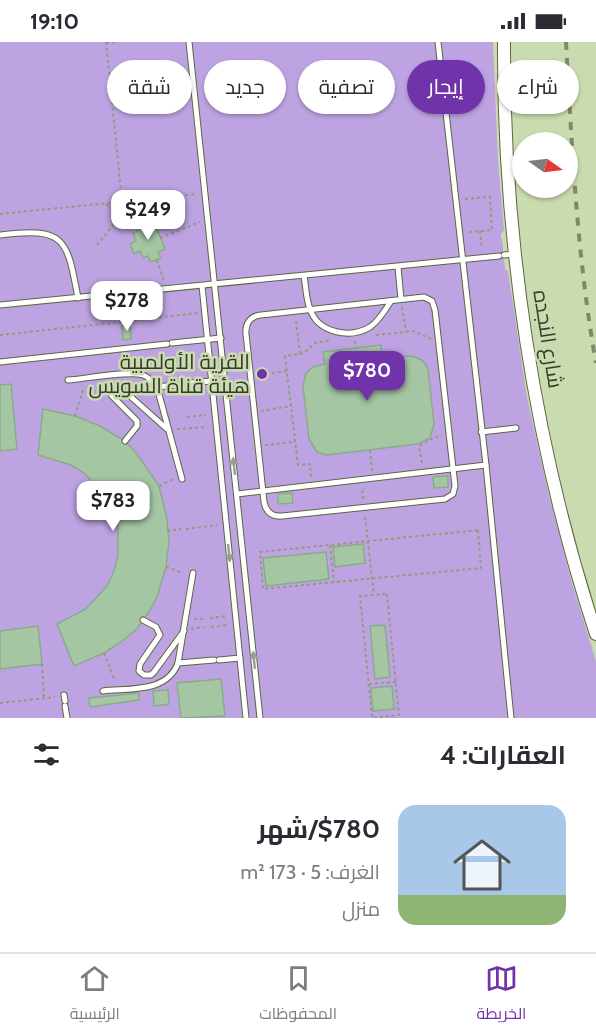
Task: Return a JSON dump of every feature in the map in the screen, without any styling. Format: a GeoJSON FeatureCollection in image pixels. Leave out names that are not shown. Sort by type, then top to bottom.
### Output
{"type":"FeatureCollection","features":[{"type":"Feature","properties":{"kind":"street","name":"شارع النجده"},"geometry":{"type":"LineString","coordinates":[[504,42],[506,255],[529,350],[546,443],[568,536],[596,634]]}},
{"type":"Feature","properties":{"kind":"lane"},"geometry":{"type":"LineString","coordinates":[[189,42],[260,718]]}},
{"type":"Feature","properties":{"kind":"lane"},"geometry":{"type":"LineString","coordinates":[[438,42],[486,465],[511,718]]}},
{"type":"Feature","properties":{"kind":"lane"},"geometry":{"type":"LineString","coordinates":[[0,235],[39,232],[57,239],[69,254],[78,298]]}},
{"type":"Feature","properties":{"kind":"lane"},"geometry":{"type":"LineString","coordinates":[[0,305],[506,255]]}},
{"type":"Feature","properties":{"kind":"lane"},"geometry":{"type":"LineString","coordinates":[[398,267],[401,299]]}},
{"type":"Feature","properties":{"kind":"lane"},"geometry":{"type":"LineString","coordinates":[[304,276],[310,310],[318,323],[332,331],[348,333],[364,330],[382,315],[391,301]]}},
{"type":"Feature","properties":{"kind":"lane"},"geometry":{"type":"LineString","coordinates":[[202,286],[246,718]]}},
{"type":"Feature","properties":{"kind":"lane"},"geometry":{"type":"LineString","coordinates":[[424,297],[435,306],[454,490],[449,498],[278,516],[271,514],[266,509],[263,491],[246,334],[248,323],[257,315],[401,299],[424,297]]}},
{"type":"Feature","properties":{"kind":"lane"},"geometry":{"type":"LineString","coordinates":[[0,362],[221,338]]}},
{"type":"Feature","properties":{"kind":"lane"},"geometry":{"type":"LineString","coordinates":[[68,380],[138,374],[149,378],[157,387],[182,479]]}},
{"type":"Feature","properties":{"kind":"lane"},"geometry":{"type":"LineString","coordinates":[[157,387],[212,381]]}},
{"type":"Feature","properties":{"kind":"lane"},"geometry":{"type":"LineString","coordinates":[[126,441],[137,421],[112,396],[110,392],[114,386],[121,388],[168,430]]}},
{"type":"Feature","properties":{"kind":"lane"},"geometry":{"type":"LineString","coordinates":[[481,432],[516,428]]}},
{"type":"Feature","properties":{"kind":"lane"},"geometry":{"type":"LineString","coordinates":[[237,494],[486,465]]}},
{"type":"Feature","properties":{"kind":"lane"},"geometry":{"type":"LineString","coordinates":[[103,691],[157,685],[173,675],[185,630],[190,574]]}},
{"type":"Feature","properties":{"kind":"lane"},"geometry":{"type":"LineString","coordinates":[[143,620],[156,627],[160,635],[140,664],[140,670],[144,675],[153,672],[185,630]]}},
{"type":"Feature","properties":{"kind":"lane"},"geometry":{"type":"LineString","coordinates":[[178,663],[240,658]]}},
{"type":"Feature","properties":{"kind":"lane"},"geometry":{"type":"LineString","coordinates":[[65,701],[67,718]]}},
{"type":"Feature","properties":{"kind":"path"},"geometry":{"type":"LineString","coordinates":[[116,42],[106,43],[123,201]]}},
{"type":"Feature","properties":{"kind":"path"},"geometry":{"type":"LineString","coordinates":[[0,214],[206,193]]}},
{"type":"Feature","properties":{"kind":"path"},"geometry":{"type":"LineString","coordinates":[[456,200],[490,197],[492,230],[460,233]]}},
{"type":"Feature","properties":{"kind":"path"},"geometry":{"type":"LineString","coordinates":[[97,245],[133,200]]}},
{"type":"Feature","properties":{"kind":"path"},"geometry":{"type":"LineString","coordinates":[[105,202],[120,216]]}},
{"type":"Feature","properties":{"kind":"path"},"geometry":{"type":"LineString","coordinates":[[160,238],[208,219]]}},
{"type":"Feature","properties":{"kind":"path"},"geometry":{"type":"LineString","coordinates":[[480,231],[482,258]]}},
{"type":"Feature","properties":{"kind":"path"},"geometry":{"type":"LineString","coordinates":[[157,260],[166,289]]}},
{"type":"Feature","properties":{"kind":"path"},"geometry":{"type":"LineString","coordinates":[[401,299],[406,331]]}},
{"type":"Feature","properties":{"kind":"path"},"geometry":{"type":"LineString","coordinates":[[295,311],[300,354],[285,356],[298,465],[309,464],[312,485]]}},
{"type":"Feature","properties":{"kind":"path"},"geometry":{"type":"LineString","coordinates":[[129,321],[205,312]]}},
{"type":"Feature","properties":{"kind":"path"},"geometry":{"type":"LineString","coordinates":[[0,335],[121,322]]}},
{"type":"Feature","properties":{"kind":"path"},"geometry":{"type":"LineString","coordinates":[[250,377],[287,371]]}},
{"type":"Feature","properties":{"kind":"path"},"geometry":{"type":"LineString","coordinates":[[75,416],[83,392]]}},
{"type":"Feature","properties":{"kind":"path"},"geometry":{"type":"LineString","coordinates":[[254,412],[291,406]]}},
{"type":"Feature","properties":{"kind":"path"},"geometry":{"type":"LineString","coordinates":[[187,417],[215,414]]}},
{"type":"Feature","properties":{"kind":"path"},"geometry":{"type":"LineString","coordinates":[[181,429],[216,426]]}},
{"type":"Feature","properties":{"kind":"path"},"geometry":{"type":"LineString","coordinates":[[423,472],[419,446],[435,437],[449,435]]}},
{"type":"Feature","properties":{"kind":"path"},"geometry":{"type":"LineString","coordinates":[[258,446],[295,442]]}},
{"type":"Feature","properties":{"kind":"path"},"geometry":{"type":"LineString","coordinates":[[369,450],[374,487],[362,488],[374,595]]}},
{"type":"Feature","properties":{"kind":"path"},"geometry":{"type":"LineString","coordinates":[[159,486],[168,481]]}},
{"type":"Feature","properties":{"kind":"path"},"geometry":{"type":"LineString","coordinates":[[186,529],[226,524]]}},
{"type":"Feature","properties":{"kind":"path"},"geometry":{"type":"LineString","coordinates":[[167,531],[181,529]]}},
{"type":"Feature","properties":{"kind":"path"},"geometry":{"type":"LineString","coordinates":[[478,530],[481,568],[264,589],[260,552],[330,545],[478,530]]}},
{"type":"Feature","properties":{"kind":"path"},"geometry":{"type":"LineString","coordinates":[[330,545],[334,582]]}},
{"type":"Feature","properties":{"kind":"path"},"geometry":{"type":"LineString","coordinates":[[166,567],[190,574]]}},
{"type":"Feature","properties":{"kind":"path"},"geometry":{"type":"LineString","coordinates":[[387,594],[396,682],[399,715],[372,718],[360,596],[387,594]]}},
{"type":"Feature","properties":{"kind":"path"},"geometry":{"type":"LineString","coordinates":[[210,618],[236,615]]}},
{"type":"Feature","properties":{"kind":"path"},"geometry":{"type":"LineString","coordinates":[[211,627],[236,624]]}},
{"type":"Feature","properties":{"kind":"path"},"geometry":{"type":"LineString","coordinates":[[185,630],[204,627]]}},
{"type":"Feature","properties":{"kind":"path"},"geometry":{"type":"LineString","coordinates":[[104,652],[114,678]]}},
{"type":"Feature","properties":{"kind":"path"},"geometry":{"type":"LineString","coordinates":[[42,664],[44,698]]}},
{"type":"Feature","properties":{"kind":"path"},"geometry":{"type":"LineString","coordinates":[[369,684],[396,682]]}},
{"type":"Feature","properties":{"kind":"path"},"geometry":{"type":"LineString","coordinates":[[0,703],[44,698],[65,701]]}},
{"type":"Feature","properties":{"kind":"shaded area","name":"القرية الأولمبية هيئة قناة السويس"},"geometry":{"type":"Polygon","coordinates":[[[0,42],[493,42],[498,161],[504,230],[501,239],[505,269],[508,271],[527,397],[548,492],[596,661],[596,718],[0,718],[0,42]]]}},
{"type":"Feature","properties":{"kind":"building"},"geometry":{"type":"Polygon","coordinates":[[[146,220],[148,226],[155,224],[165,249],[158,252],[161,258],[151,262],[148,256],[143,258],[140,251],[134,254],[130,244],[136,241],[133,233],[138,231],[136,224],[146,220]]]}},
{"type":"Feature","properties":{"kind":"building"},"geometry":{"type":"Polygon","coordinates":[[[127,305],[128,316],[121,317],[119,306],[127,305]]]}},
{"type":"Feature","properties":{"kind":"building"},"geometry":{"type":"Polygon","coordinates":[[[130,325],[131,339],[123,340],[122,326],[130,325]]]}},
{"type":"Feature","properties":{"kind":"building"},"geometry":{"type":"Polygon","coordinates":[[[381,345],[382,358],[412,356],[422,360],[428,369],[434,424],[430,438],[417,444],[327,455],[317,452],[309,439],[303,386],[306,373],[313,367],[325,364],[323,352],[381,345]]]}},
{"type":"Feature","properties":{"kind":"building"},"geometry":{"type":"Polygon","coordinates":[[[11,384],[17,449],[0,451],[0,385],[11,384]]]}},
{"type":"Feature","properties":{"kind":"building"},"geometry":{"type":"Polygon","coordinates":[[[43,409],[75,416],[98,425],[125,441],[159,486],[167,519],[169,542],[166,567],[157,597],[150,610],[137,629],[121,642],[104,653],[74,666],[57,624],[86,609],[107,586],[118,556],[118,525],[106,496],[84,473],[71,465],[38,455],[43,409]]]}},
{"type":"Feature","properties":{"kind":"building"},"geometry":{"type":"Polygon","coordinates":[[[448,476],[448,487],[434,488],[433,477],[448,476]]]}},
{"type":"Feature","properties":{"kind":"building"},"geometry":{"type":"Polygon","coordinates":[[[292,493],[293,503],[278,504],[278,494],[292,493]]]}},
{"type":"Feature","properties":{"kind":"building"},"geometry":{"type":"Polygon","coordinates":[[[363,544],[365,563],[335,567],[333,547],[363,544]]]}},
{"type":"Feature","properties":{"kind":"building"},"geometry":{"type":"Polygon","coordinates":[[[326,552],[329,579],[266,586],[263,558],[326,552]]]}},
{"type":"Feature","properties":{"kind":"building"},"geometry":{"type":"Polygon","coordinates":[[[385,625],[390,677],[375,679],[370,626],[385,625]]]}},
{"type":"Feature","properties":{"kind":"building"},"geometry":{"type":"Polygon","coordinates":[[[38,626],[42,664],[0,669],[0,631],[38,626]]]}},
{"type":"Feature","properties":{"kind":"building"},"geometry":{"type":"Polygon","coordinates":[[[221,679],[225,716],[181,718],[177,683],[221,679]]]}},
{"type":"Feature","properties":{"kind":"building"},"geometry":{"type":"Polygon","coordinates":[[[392,686],[394,709],[373,711],[371,688],[392,686]]]}},
{"type":"Feature","properties":{"kind":"building"},"geometry":{"type":"Polygon","coordinates":[[[168,690],[169,704],[154,706],[153,691],[168,690]]]}},
{"type":"Feature","properties":{"kind":"building"},"geometry":{"type":"Polygon","coordinates":[[[139,693],[139,700],[90,707],[89,698],[139,693]]]}},
{"type":"Feature","properties":{"kind":"railway"},"geometry":{"type":"LineString","coordinates":[[566,42],[580,243],[596,363]]}},
{"type":"Feature","properties":{"kind":"place","name":"القرية الأولمبية هيئة قناة السويس"},"geometry":{"type":"Point","coordinates":[262,374]}}]}
